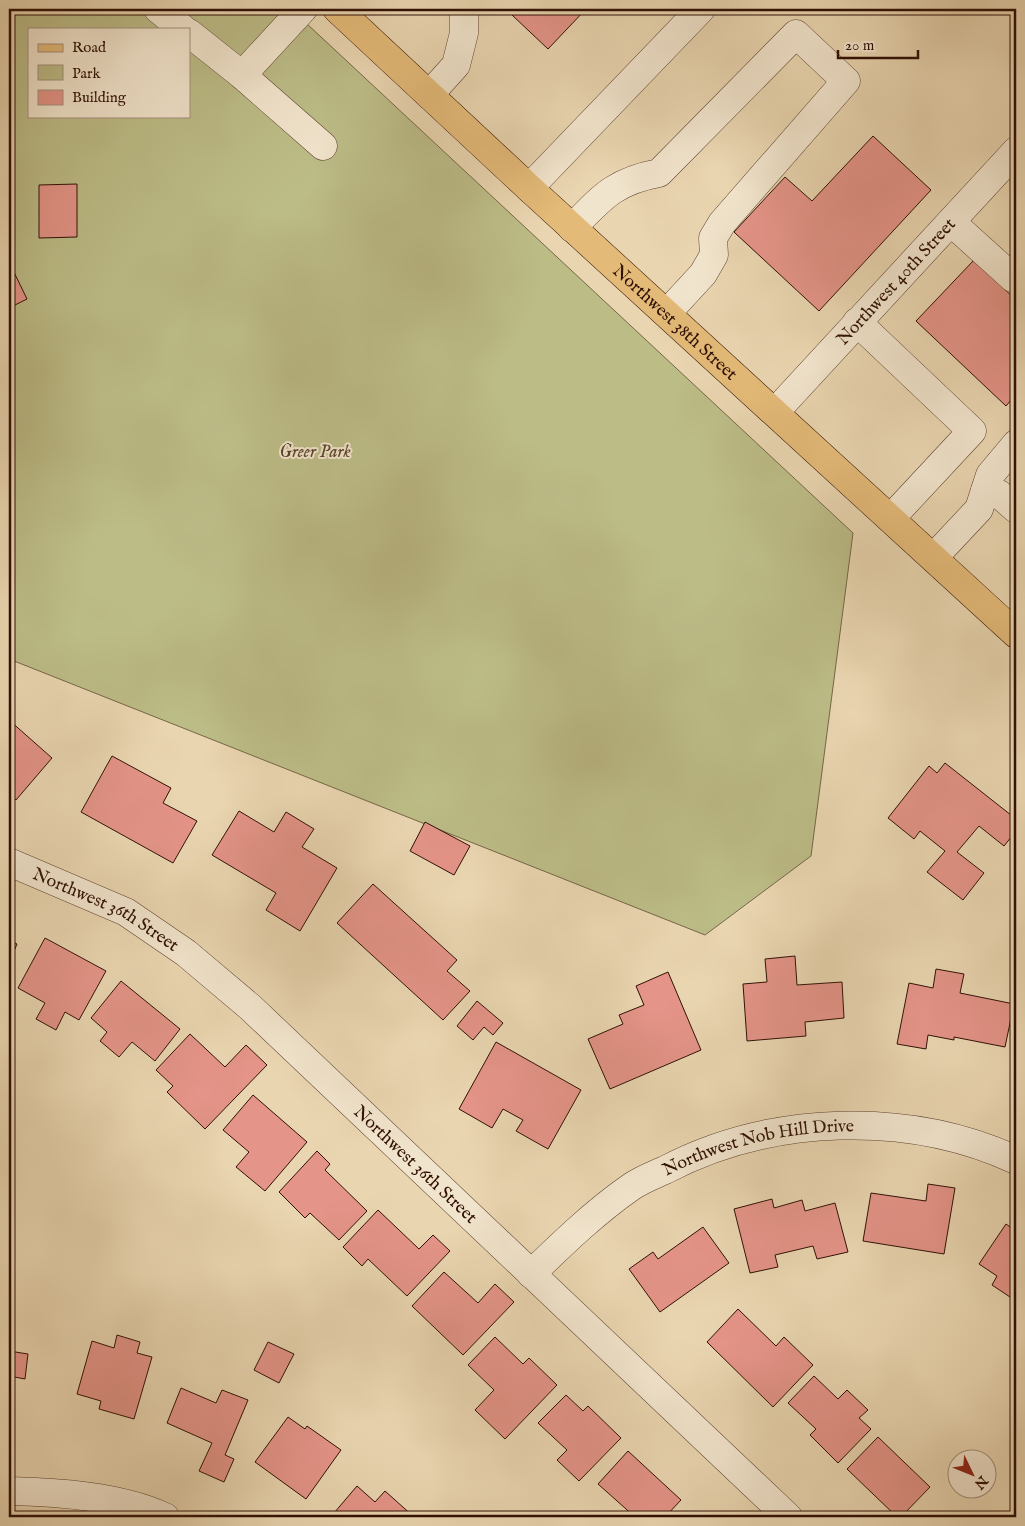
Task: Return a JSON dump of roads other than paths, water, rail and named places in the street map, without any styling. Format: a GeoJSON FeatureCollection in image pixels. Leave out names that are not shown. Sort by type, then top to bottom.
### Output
{"type":"FeatureCollection","features":[{"type":"Feature","properties":{"kind":"main road","name":"Northwest 38th Street"},"geometry":{"type":"LineString","coordinates":[[337,9],[528,188],[1014,629]]}},
{"type":"Feature","properties":{"kind":"street"},"geometry":{"type":"LineString","coordinates":[[158,9],[182,28]]}},
{"type":"Feature","properties":{"kind":"street"},"geometry":{"type":"LineString","coordinates":[[242,74],[303,9]]}},
{"type":"Feature","properties":{"kind":"street"},"geometry":{"type":"LineString","coordinates":[[429,95],[456,65],[464,33],[464,9]]}},
{"type":"Feature","properties":{"kind":"street"},"geometry":{"type":"LineString","coordinates":[[528,188],[701,9]]}},
{"type":"Feature","properties":{"kind":"street"},"geometry":{"type":"LineString","coordinates":[[190,34],[242,74],[323,146]]}},
{"type":"Feature","properties":{"kind":"street"},"geometry":{"type":"LineString","coordinates":[[572,228],[600,198],[618,185],[637,177],[659,173],[796,34],[846,81],[722,223],[713,238],[714,255],[703,274],[667,313]]}},
{"type":"Feature","properties":{"kind":"street","name":"Northwest 40th Street"},"geometry":{"type":"LineString","coordinates":[[775,412],[1016,151]]}},
{"type":"Feature","properties":{"kind":"street"},"geometry":{"type":"LineString","coordinates":[[951,222],[1013,278]]}},
{"type":"Feature","properties":{"kind":"street"},"geometry":{"type":"LineString","coordinates":[[857,322],[972,431],[891,518]]}},
{"type":"Feature","properties":{"kind":"street"},"geometry":{"type":"LineString","coordinates":[[934,558],[979,508],[990,475],[1016,444]]}},
{"type":"Feature","properties":{"kind":"street"},"geometry":{"type":"LineString","coordinates":[[985,491],[1000,494],[1016,509]]}},
{"type":"Feature","properties":{"kind":"street","name":"Northwest 36th Street"},"geometry":{"type":"LineString","coordinates":[[9,862],[126,912],[186,953],[250,1007],[788,1517]]}},
{"type":"Feature","properties":{"kind":"street","name":"Northwest Nob Hill Drive"},"geometry":{"type":"LineString","coordinates":[[531,1274],[574,1233],[632,1186],[692,1155],[769,1133],[851,1126],[927,1131],[986,1146],[1016,1160]]}},
{"type":"Feature","properties":{"kind":"street"},"geometry":{"type":"LineString","coordinates":[[9,1491],[92,1497],[152,1511],[165,1517]]}},
{"type":"Feature","properties":{"kind":"park label","name":"Greer Park"},"geometry":{"type":"Point","coordinates":[315,451]}}]}
